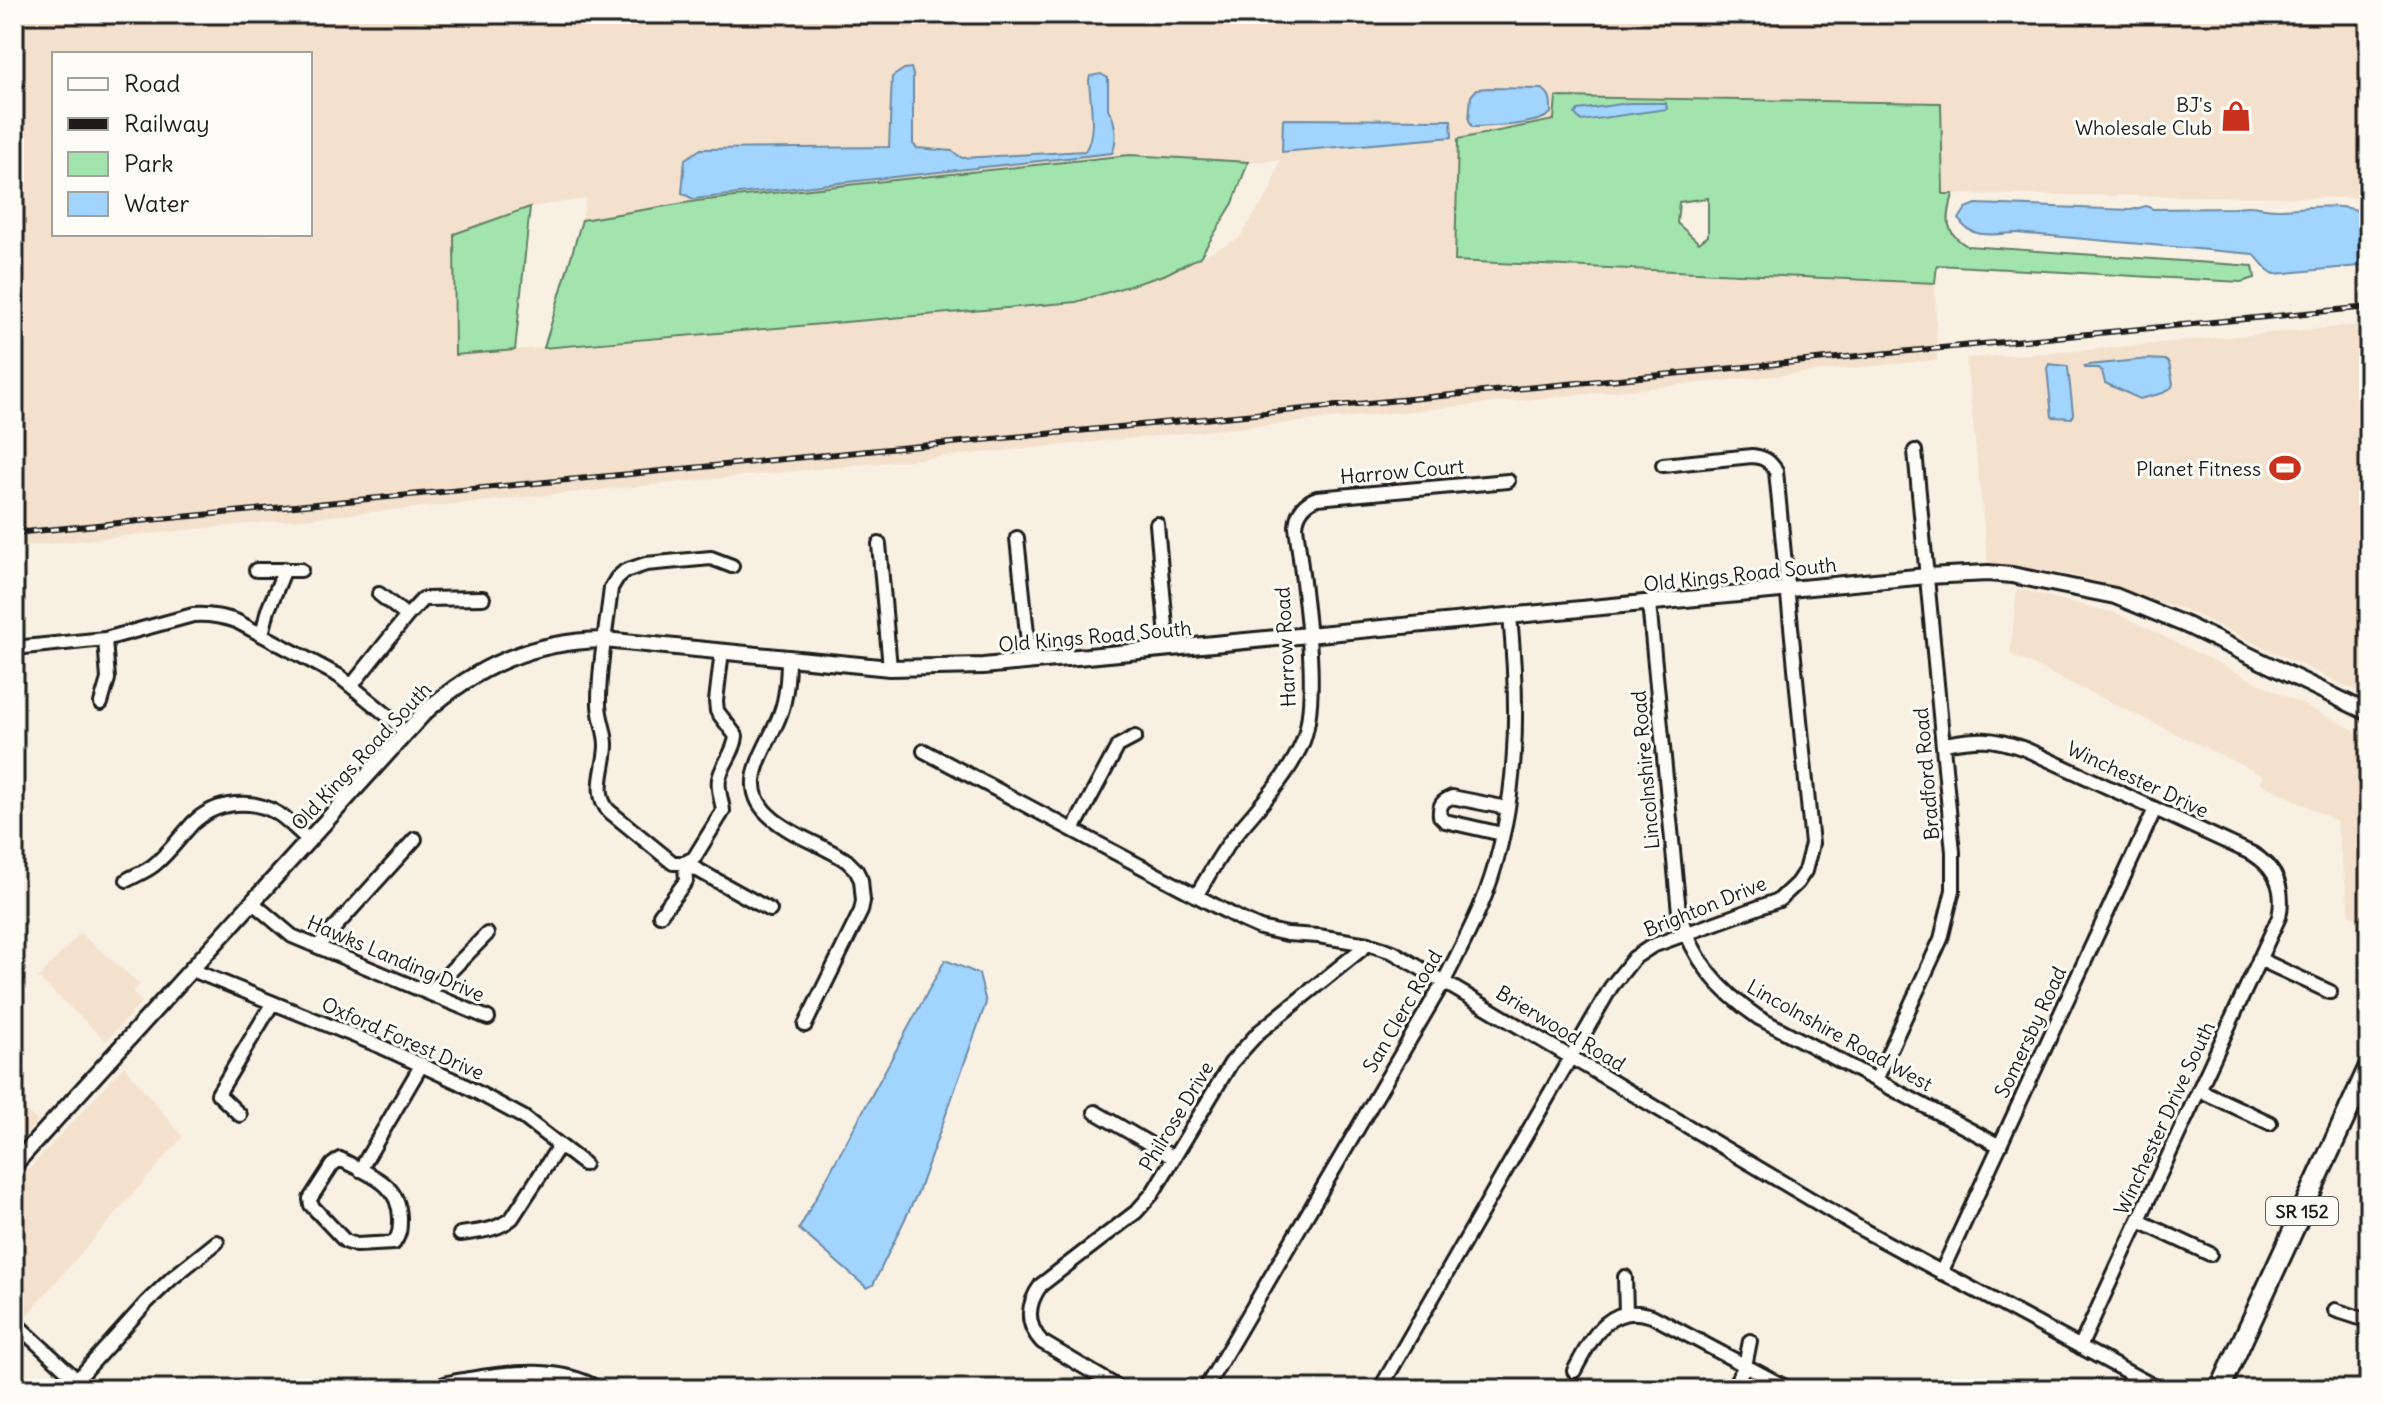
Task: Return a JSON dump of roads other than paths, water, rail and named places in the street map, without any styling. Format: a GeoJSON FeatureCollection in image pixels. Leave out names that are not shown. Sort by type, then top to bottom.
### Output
{"type":"FeatureCollection","features":[{"type":"Feature","properties":{"kind":"main road","name":"SR 152"},"geometry":{"type":"LineString","coordinates":[[2220,1389],[2369,1066]]}},
{"type":"Feature","properties":{"kind":"street","name":"Bradford Road"},"geometry":{"type":"LineString","coordinates":[[1876,1080],[1941,939],[1953,890],[1944,744],[1915,451]]}},
{"type":"Feature","properties":{"kind":"street","name":"Brighton Drive"},"geometry":{"type":"LineString","coordinates":[[1380,1389],[1620,974],[1634,958],[1652,946],[1779,900],[1797,883],[1810,858],[1812,844],[1776,471],[1762,457],[1752,456],[1663,465]]}},
{"type":"Feature","properties":{"kind":"street","name":"Harrow Court"},"geometry":{"type":"LineString","coordinates":[[1303,507],[1317,498],[1508,481]]}},
{"type":"Feature","properties":{"kind":"street","name":"Harrow Road"},"geometry":{"type":"LineString","coordinates":[[1196,896],[1218,858],[1271,794],[1301,747],[1308,728],[1311,696],[1296,526],[1303,507]]}},
{"type":"Feature","properties":{"kind":"street"},"geometry":{"type":"LineString","coordinates":[[1157,524],[1168,649]]}},
{"type":"Feature","properties":{"kind":"street"},"geometry":{"type":"LineString","coordinates":[[1017,538],[1030,662]]}},
{"type":"Feature","properties":{"kind":"street"},"geometry":{"type":"LineString","coordinates":[[879,544],[890,668]]}},
{"type":"Feature","properties":{"kind":"street"},"geometry":{"type":"LineString","coordinates":[[732,566],[711,558],[646,564],[625,571],[611,588],[598,702],[606,741],[600,794],[604,806],[673,863],[685,863],[770,910]]}},
{"type":"Feature","properties":{"kind":"street"},"geometry":{"type":"LineString","coordinates":[[262,634],[285,569]]}},
{"type":"Feature","properties":{"kind":"street"},"geometry":{"type":"LineString","coordinates":[[256,570],[301,570]]}},
{"type":"Feature","properties":{"kind":"street","name":"Old Kings Road South"},"geometry":{"type":"LineString","coordinates":[[14,1165],[439,699],[482,669],[543,647],[604,640],[890,668],[945,668],[1927,576],[1988,573],[2115,596],[2186,625],[2369,713]]}},
{"type":"Feature","properties":{"kind":"street"},"geometry":{"type":"LineString","coordinates":[[379,594],[407,616]]}},
{"type":"Feature","properties":{"kind":"street"},"geometry":{"type":"LineString","coordinates":[[352,685],[423,599],[483,598]]}},
{"type":"Feature","properties":{"kind":"street","name":"Lincolnshire Road"},"geometry":{"type":"LineString","coordinates":[[1649,603],[1679,912],[1685,933]]}},
{"type":"Feature","properties":{"kind":"street"},"geometry":{"type":"LineString","coordinates":[[14,648],[105,639],[181,617],[207,614],[236,621],[339,676],[405,733]]}},
{"type":"Feature","properties":{"kind":"street","name":"San Clerc Road"},"geometry":{"type":"LineString","coordinates":[[1205,1389],[1444,981],[1470,931],[1486,891],[1502,834],[1515,758],[1517,710],[1510,616]]}},
{"type":"Feature","properties":{"kind":"street"},"geometry":{"type":"LineString","coordinates":[[101,703],[108,679],[105,639]]}},
{"type":"Feature","properties":{"kind":"street"},"geometry":{"type":"LineString","coordinates":[[685,863],[694,858],[723,811],[720,775],[736,742],[733,730],[717,711],[722,651]]}},
{"type":"Feature","properties":{"kind":"street"},"geometry":{"type":"LineString","coordinates":[[788,657],[785,699],[757,764],[754,792],[765,812],[778,823],[847,861],[856,870],[861,880],[863,901],[861,911],[805,1025]]}},
{"type":"Feature","properties":{"kind":"street"},"geometry":{"type":"LineString","coordinates":[[1073,830],[1118,746],[1135,737]]}},
{"type":"Feature","properties":{"kind":"street","name":"Winchester Drive"},"geometry":{"type":"LineString","coordinates":[[1944,744],[1980,738],[2010,744],[2266,862],[2278,882],[2281,906]]}},
{"type":"Feature","properties":{"kind":"street","name":"Brierwood Road"},"geometry":{"type":"LineString","coordinates":[[924,751],[1260,928],[1368,944],[1393,952],[1863,1230],[2159,1389]]}},
{"type":"Feature","properties":{"kind":"street"},"geometry":{"type":"LineString","coordinates":[[1502,834],[1445,821],[1440,816],[1439,806],[1452,797],[1507,808]]}},
{"type":"Feature","properties":{"kind":"street"},"geometry":{"type":"LineString","coordinates":[[127,880],[153,866],[207,812],[223,806],[240,803],[270,810],[309,840]]}},
{"type":"Feature","properties":{"kind":"street","name":"Somersby Road"},"geometry":{"type":"LineString","coordinates":[[1941,1273],[2155,809]]}},
{"type":"Feature","properties":{"kind":"street"},"geometry":{"type":"LineString","coordinates":[[318,946],[415,839]]}},
{"type":"Feature","properties":{"kind":"street"},"geometry":{"type":"LineString","coordinates":[[660,915],[686,881],[685,863]]}},
{"type":"Feature","properties":{"kind":"street","name":"Hawks Landing Drive"},"geometry":{"type":"LineString","coordinates":[[253,903],[292,936],[488,1018]]}},
{"type":"Feature","properties":{"kind":"street","name":"Winchester Drive South"},"geometry":{"type":"LineString","coordinates":[[2080,1347],[2279,917],[2281,906]]}},
{"type":"Feature","properties":{"kind":"street","name":"Lincolnshire Road West"},"geometry":{"type":"LineString","coordinates":[[1685,933],[1701,964],[1719,985],[1759,1018],[2000,1146]]}},
{"type":"Feature","properties":{"kind":"street"},"geometry":{"type":"LineString","coordinates":[[430,992],[487,934]]}},
{"type":"Feature","properties":{"kind":"street","name":"Philrose Drive"},"geometry":{"type":"LineString","coordinates":[[1121,1389],[1035,1335],[1029,1314],[1041,1285],[1136,1212],[1152,1194],[1231,1063],[1245,1046],[1368,944]]}},
{"type":"Feature","properties":{"kind":"street"},"geometry":{"type":"LineString","coordinates":[[2259,959],[2330,992]]}},
{"type":"Feature","properties":{"kind":"street","name":"Oxford Forest Drive"},"geometry":{"type":"LineString","coordinates":[[192,970],[422,1064],[523,1117],[584,1164]]}},
{"type":"Feature","properties":{"kind":"street"},"geometry":{"type":"LineString","coordinates":[[240,1115],[218,1094],[272,1004]]}},
{"type":"Feature","properties":{"kind":"street"},"geometry":{"type":"LineString","coordinates":[[360,1170],[422,1064]]}},
{"type":"Feature","properties":{"kind":"street"},"geometry":{"type":"LineString","coordinates":[[2199,1090],[2271,1122]]}},
{"type":"Feature","properties":{"kind":"street"},"geometry":{"type":"LineString","coordinates":[[1095,1112],[1174,1158]]}},
{"type":"Feature","properties":{"kind":"street"},"geometry":{"type":"LineString","coordinates":[[460,1234],[491,1230],[512,1218],[559,1146]]}},
{"type":"Feature","properties":{"kind":"street"},"geometry":{"type":"LineString","coordinates":[[340,1159],[360,1170],[392,1190],[399,1205],[400,1233],[394,1243],[356,1245],[345,1241],[311,1205],[310,1199],[332,1165],[340,1159]]}},
{"type":"Feature","properties":{"kind":"street"},"geometry":{"type":"LineString","coordinates":[[2139,1221],[2210,1254]]}},
{"type":"Feature","properties":{"kind":"street"},"geometry":{"type":"LineString","coordinates":[[14,1342],[19,1326],[82,1384],[147,1302],[217,1242]]}},
{"type":"Feature","properties":{"kind":"street"},"geometry":{"type":"LineString","coordinates":[[1625,1277],[1626,1313]]}},
{"type":"Feature","properties":{"kind":"street"},"geometry":{"type":"LineString","coordinates":[[2335,1310],[2369,1321]]}},
{"type":"Feature","properties":{"kind":"street"},"geometry":{"type":"LineString","coordinates":[[1574,1371],[1599,1329],[1626,1313],[1643,1313],[1789,1389]]}},
{"type":"Feature","properties":{"kind":"street"},"geometry":{"type":"LineString","coordinates":[[1732,1389],[1745,1366],[1750,1341]]}},
{"type":"Feature","properties":{"kind":"street"},"geometry":{"type":"LineString","coordinates":[[435,1389],[453,1382],[527,1372],[572,1378],[599,1389]]}},
{"type":"Feature","properties":{"kind":"water"},"geometry":{"type":"Polygon","coordinates":[[[911,68],[913,144],[917,148],[952,151],[962,158],[1085,151],[1092,126],[1089,80],[1090,76],[1101,74],[1108,78],[1108,109],[1115,131],[1112,153],[693,199],[682,193],[685,159],[701,149],[889,147],[892,77],[911,68]]]}},
{"type":"Feature","properties":{"kind":"water"},"geometry":{"type":"Polygon","coordinates":[[[1477,89],[1542,89],[1549,96],[1551,113],[1525,123],[1472,127],[1469,120],[1471,96],[1477,89]]]}},
{"type":"Feature","properties":{"kind":"water"},"geometry":{"type":"Polygon","coordinates":[[[1629,103],[1666,103],[1667,109],[1581,121],[1575,114],[1578,110],[1629,103]]]}},
{"type":"Feature","properties":{"kind":"water"},"geometry":{"type":"Polygon","coordinates":[[[1283,119],[1451,120],[1452,137],[1282,152],[1283,119]]]}},
{"type":"Feature","properties":{"kind":"water"},"geometry":{"type":"Polygon","coordinates":[[[1976,204],[2131,210],[2146,206],[2153,209],[2245,206],[2349,208],[2369,216],[2369,265],[2275,274],[2253,254],[2016,233],[1977,233],[1964,226],[1959,219],[1966,208],[1976,204]]]}},
{"type":"Feature","properties":{"kind":"water"},"geometry":{"type":"Polygon","coordinates":[[[2148,359],[2169,363],[2173,383],[2163,393],[2140,399],[2105,383],[2098,368],[2084,368],[2089,365],[2148,359]]]}},
{"type":"Feature","properties":{"kind":"water"},"geometry":{"type":"Polygon","coordinates":[[[2049,364],[2068,368],[2072,418],[2052,417],[2049,364]]]}},
{"type":"Feature","properties":{"kind":"water"},"geometry":{"type":"Polygon","coordinates":[[[945,960],[979,974],[986,1003],[918,1192],[873,1285],[867,1288],[799,1229],[945,960]]]}},
{"type":"Feature","properties":{"kind":"railway"},"geometry":{"type":"LineString","coordinates":[[14,533],[2369,307]]}},
{"type":"Feature","properties":{"kind":"place","name":"BJ's Wholesale Club"},"geometry":{"type":"Point","coordinates":[2236,116]}},
{"type":"Feature","properties":{"kind":"place","name":"Planet Fitness"},"geometry":{"type":"Point","coordinates":[2285,468]}}]}
